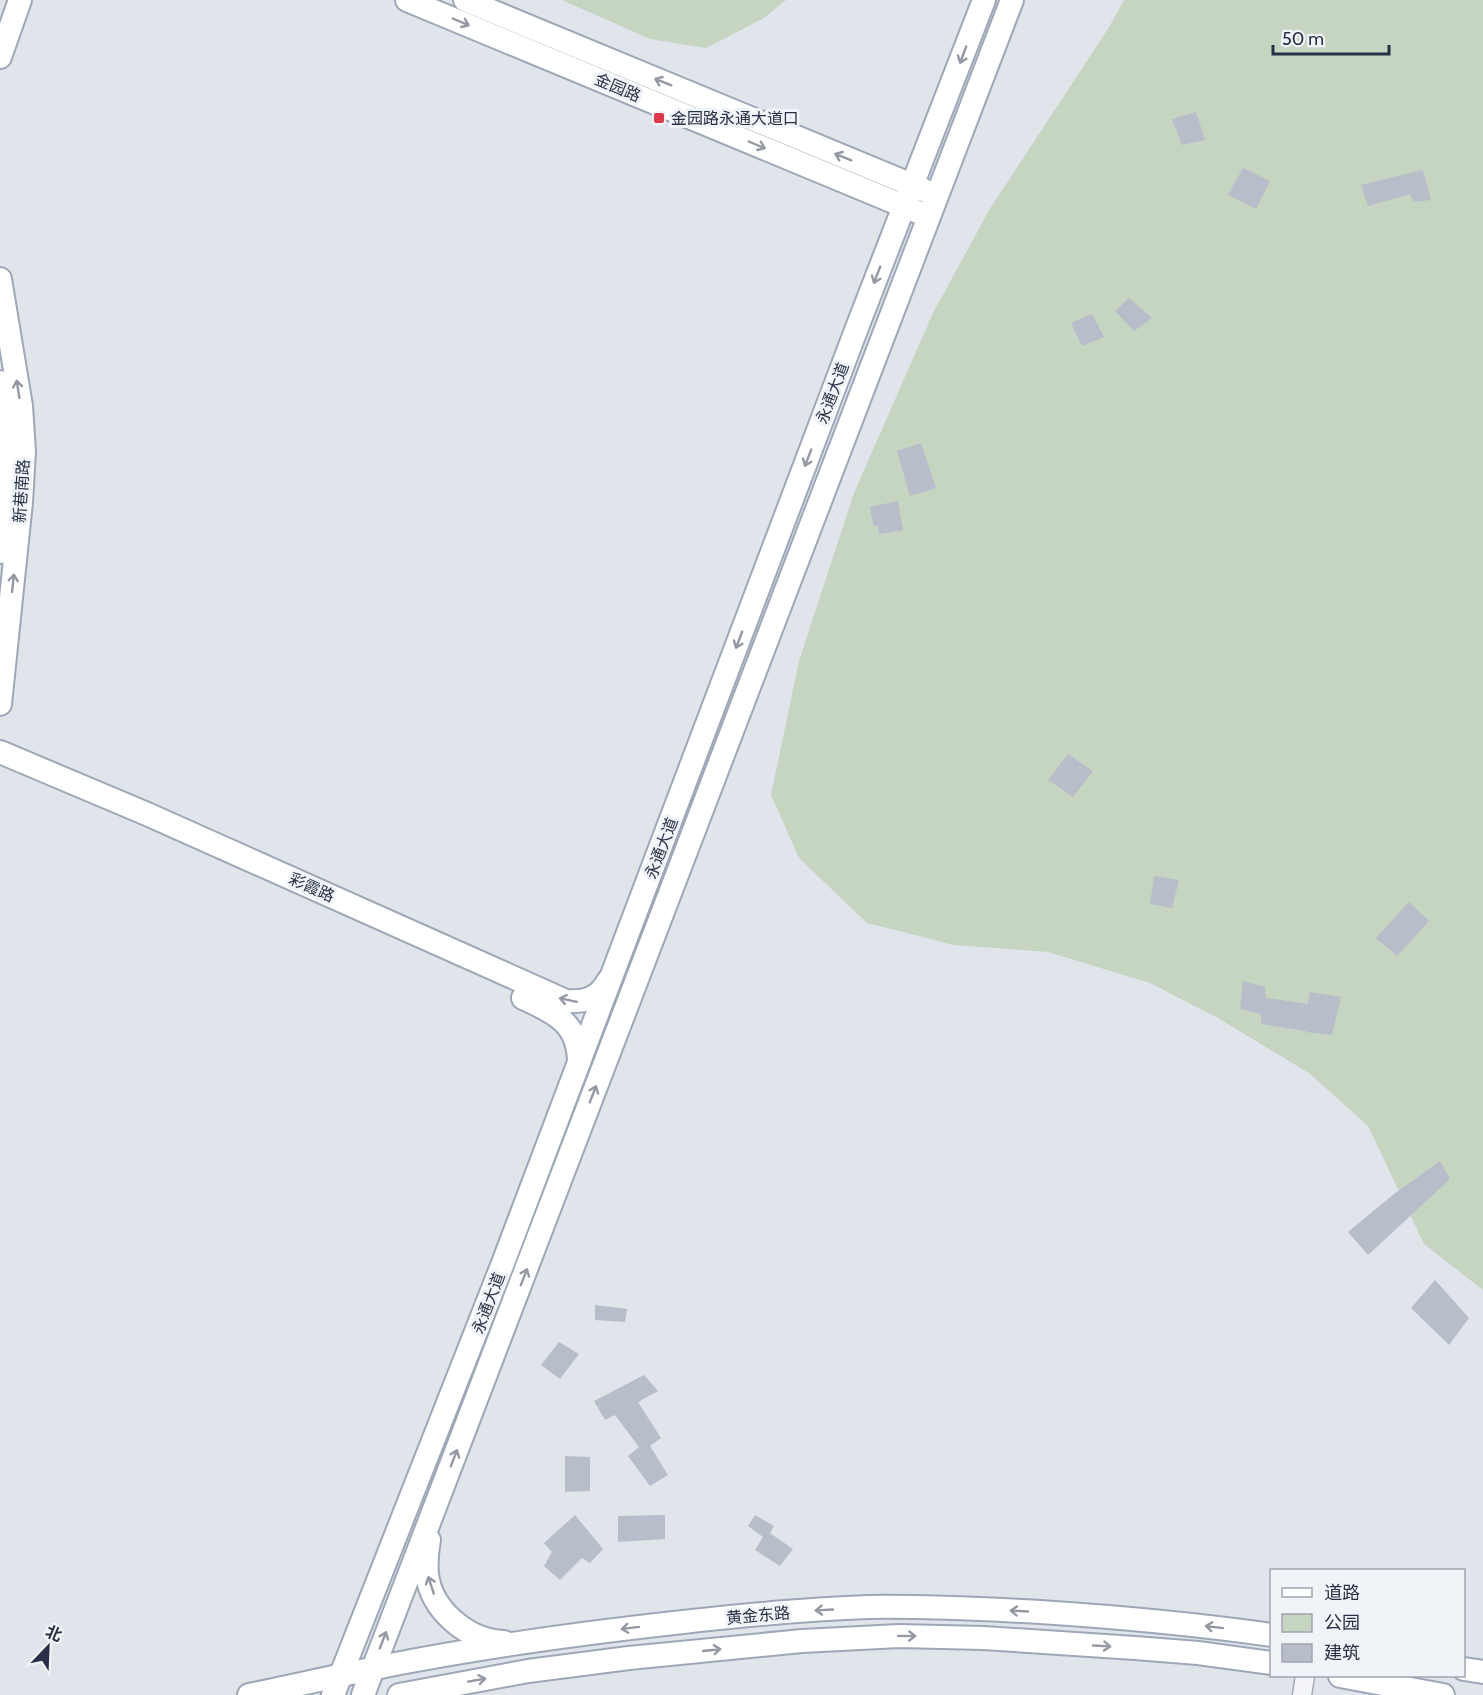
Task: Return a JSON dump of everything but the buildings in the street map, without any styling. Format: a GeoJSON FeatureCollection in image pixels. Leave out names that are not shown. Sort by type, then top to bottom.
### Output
{"type":"FeatureCollection","features":[{"type":"Feature","properties":{"kind":"main road"},"geometry":{"type":"LineString","coordinates":[[0,57],[20,0]]}},
{"type":"Feature","properties":{"kind":"main road","name":"金园路"},"geometry":{"type":"LineString","coordinates":[[407,0],[928,216]]}},
{"type":"Feature","properties":{"kind":"main road","name":"金园路"},"geometry":{"type":"LineString","coordinates":[[465,0],[936,195]]}},
{"type":"Feature","properties":{"kind":"main road","name":"永通大道"},"geometry":{"type":"LineString","coordinates":[[337,1685],[499,1274],[889,244],[984,0]]}},
{"type":"Feature","properties":{"kind":"main road","name":"永通大道"},"geometry":{"type":"LineString","coordinates":[[363,1695],[1012,0]]}},
{"type":"Feature","properties":{"kind":"main road"},"geometry":{"type":"LineString","coordinates":[[874,169],[890,170],[914,161],[929,141]]}},
{"type":"Feature","properties":{"kind":"main road"},"geometry":{"type":"LineString","coordinates":[[867,191],[876,200],[887,218],[889,244]]}},
{"type":"Feature","properties":{"kind":"main road","name":"新巷南路"},"geometry":{"type":"LineString","coordinates":[[0,279],[21,406],[24,451],[20,514],[0,704]]}},
{"type":"Feature","properties":{"kind":"main road","name":"新巷南路"},"geometry":{"type":"LineString","coordinates":[[0,382],[8,444],[8,470],[0,552]]}},
{"type":"Feature","properties":{"kind":"main road","name":"彩霞路"},"geometry":{"type":"LineString","coordinates":[[0,752],[158,818],[566,1001],[580,1002],[593,997],[604,989],[614,972]]}},
{"type":"Feature","properties":{"kind":"main road","name":"彩霞路"},"geometry":{"type":"LineString","coordinates":[[0,767],[84,801],[551,1011],[560,1018],[574,1036],[578,1045],[579,1064]]}},
{"type":"Feature","properties":{"kind":"main road"},"geometry":{"type":"LineString","coordinates":[[433,1513],[427,1575],[432,1592],[441,1609],[458,1625],[479,1636],[498,1641],[526,1642]]}},
{"type":"Feature","properties":{"kind":"main road","name":"黄金东路"},"geometry":{"type":"LineString","coordinates":[[249,1695],[310,1682],[337,1685],[373,1669],[526,1642],[626,1628],[798,1611],[929,1607],[1073,1614],[1213,1626],[1270,1635]]}},
{"type":"Feature","properties":{"kind":"main road"},"geometry":{"type":"LineString","coordinates":[[310,1682],[337,1663],[359,1632]]}},
{"type":"Feature","properties":{"kind":"main road","name":"黄金东路"},"geometry":{"type":"LineString","coordinates":[[399,1695],[528,1671],[629,1658],[802,1641],[899,1636],[984,1638],[1136,1648],[1198,1653],[1270,1663]]}},
{"type":"Feature","properties":{"kind":"main road"},"geometry":{"type":"LineString","coordinates":[[1465,1669],[1483,1672]]}},
{"type":"Feature","properties":{"kind":"main road"},"geometry":{"type":"LineString","coordinates":[[1345,1677],[1443,1695]]}},
{"type":"Feature","properties":{"kind":"street"},"geometry":{"type":"LineString","coordinates":[[1302,1695],[1305,1677]]}},
{"type":"Feature","properties":{"kind":"green space"},"geometry":{"type":"Polygon","coordinates":[[[562,0],[786,0],[764,18],[706,48],[650,39],[562,0]]]}},
{"type":"Feature","properties":{"kind":"green space"},"geometry":{"type":"Polygon","coordinates":[[[1124,0],[1483,0],[1483,1290],[1424,1244],[1368,1126],[1309,1073],[1218,1018],[1150,983],[1048,952],[954,945],[867,923],[799,858],[771,795],[799,661],[854,493],[933,313],[991,207],[1108,29],[1124,0]]]}},
{"type":"Feature","properties":{"kind":"place","name":"金园路永通大道口"},"geometry":{"type":"Point","coordinates":[659,118]}}]}
